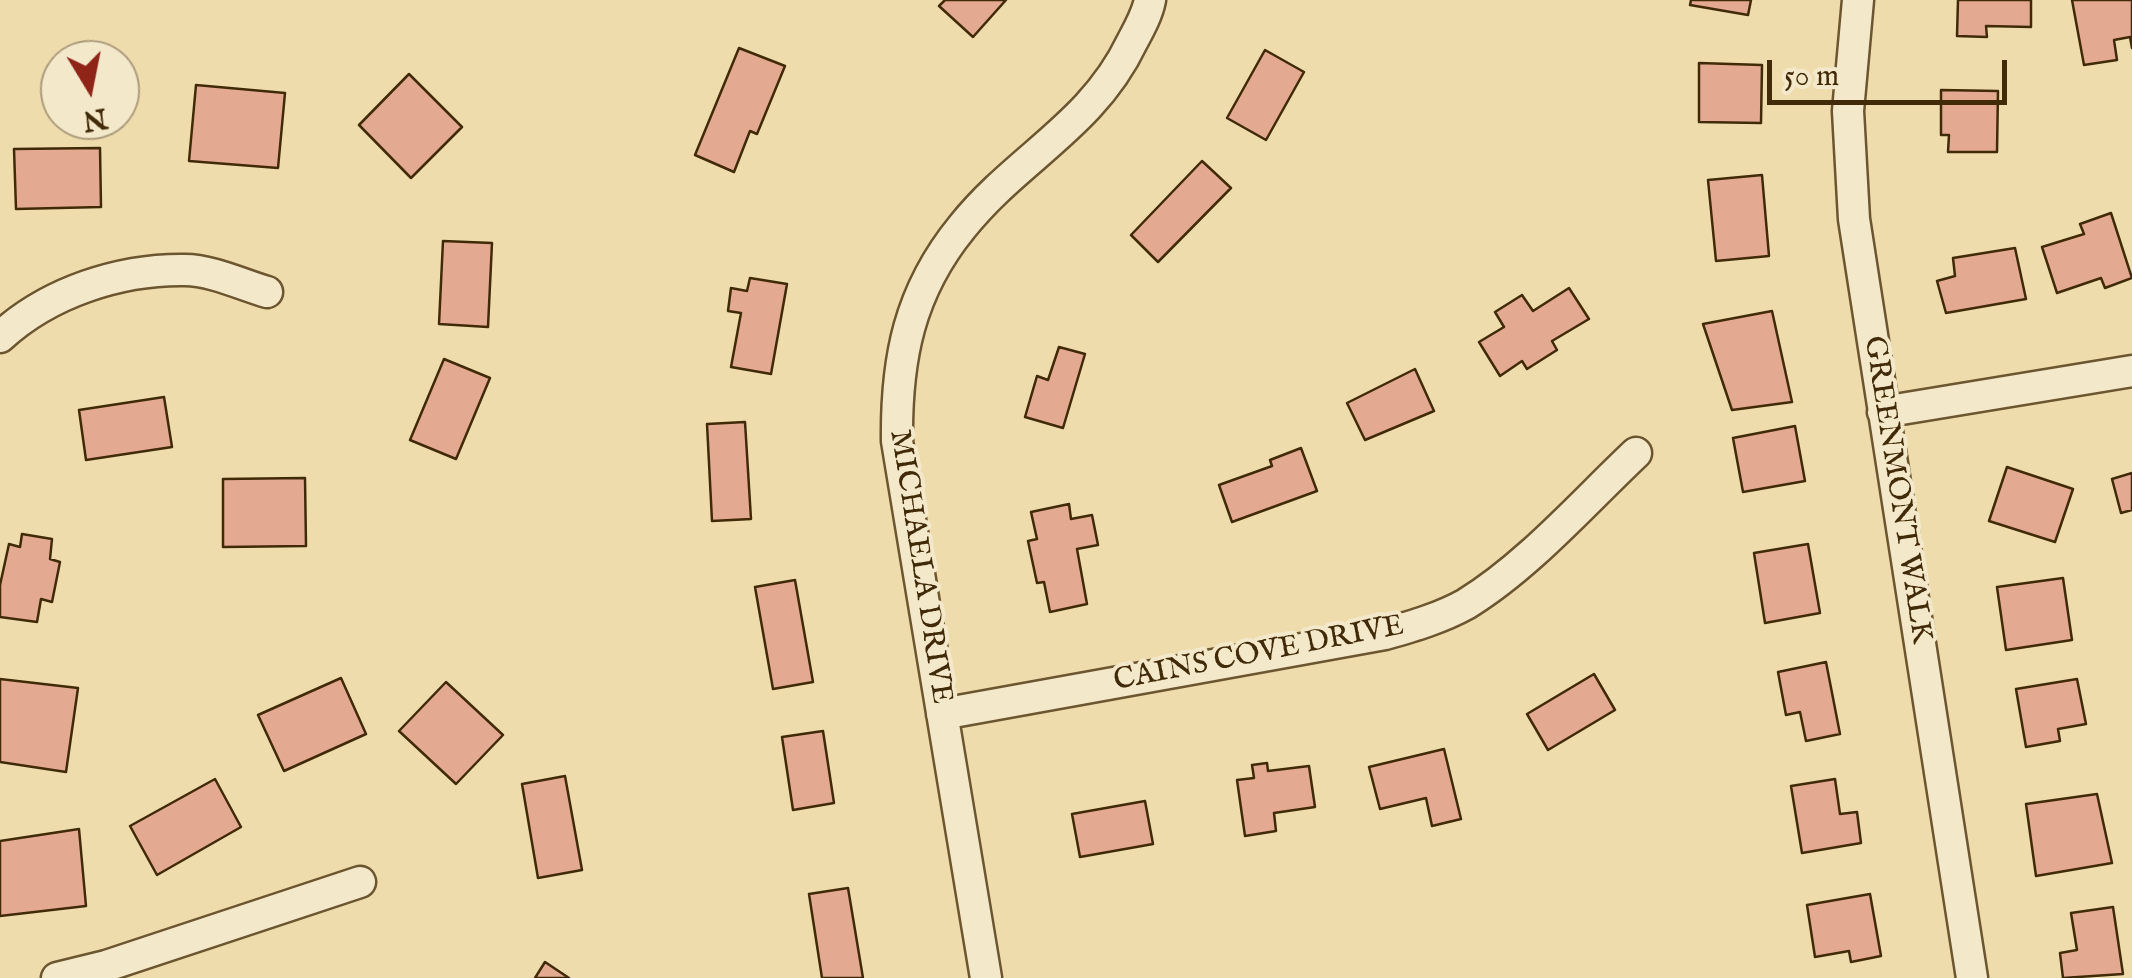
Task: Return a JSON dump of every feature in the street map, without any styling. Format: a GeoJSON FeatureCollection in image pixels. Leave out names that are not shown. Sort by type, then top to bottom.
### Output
{"type":"FeatureCollection","features":[{"type":"Feature","properties":{"kind":"street","name":"MICHAELA DRIVE"},"geometry":{"type":"LineString","coordinates":[[986,978],[897,442],[896,386],[907,330],[928,278],[961,227],[1079,119],[1119,70],[1150,0]]}},
{"type":"Feature","properties":{"kind":"street","name":"GREENMONT WALK"},"geometry":{"type":"LineString","coordinates":[[1858,0],[1848,111],[1854,219],[1972,978]]}},
{"type":"Feature","properties":{"kind":"street"},"geometry":{"type":"LineString","coordinates":[[0,337],[68,293],[113,278],[188,269],[268,292]]}},
{"type":"Feature","properties":{"kind":"street"},"geometry":{"type":"LineString","coordinates":[[1884,412],[2132,371]]}},
{"type":"Feature","properties":{"kind":"street","name":"CAINS COVE DRIVE"},"geometry":{"type":"LineString","coordinates":[[942,714],[1385,634],[1430,621],[1503,578],[1636,453]]}},
{"type":"Feature","properties":{"kind":"street"},"geometry":{"type":"LineString","coordinates":[[57,978],[106,966],[360,882]]}},
{"type":"Feature","properties":{"kind":"building"},"geometry":{"type":"Polygon","coordinates":[[[945,0],[1006,0],[973,37],[939,6],[945,0]]]}},
{"type":"Feature","properties":{"kind":"building"},"geometry":{"type":"Polygon","coordinates":[[[1691,0],[1751,0],[1748,15],[1690,5],[1691,0]]]}},
{"type":"Feature","properties":{"kind":"building"},"geometry":{"type":"Polygon","coordinates":[[[1958,0],[2031,0],[2031,27],[1986,26],[1987,37],[1957,36],[1958,0]]]}},
{"type":"Feature","properties":{"kind":"building"},"geometry":{"type":"Polygon","coordinates":[[[2072,0],[2132,0],[2132,48],[2130,37],[2114,40],[2117,60],[2084,65],[2072,0]]]}},
{"type":"Feature","properties":{"kind":"building"},"geometry":{"type":"Polygon","coordinates":[[[739,48],[785,66],[757,134],[750,131],[734,172],[695,155],[739,48]]]}},
{"type":"Feature","properties":{"kind":"building"},"geometry":{"type":"Polygon","coordinates":[[[1265,50],[1304,72],[1266,140],[1227,118],[1265,50]]]}},
{"type":"Feature","properties":{"kind":"building"},"geometry":{"type":"Polygon","coordinates":[[[1699,63],[1762,65],[1761,123],[1699,122],[1699,63]]]}},
{"type":"Feature","properties":{"kind":"building"},"geometry":{"type":"Polygon","coordinates":[[[409,74],[462,127],[411,178],[359,125],[409,74]]]}},
{"type":"Feature","properties":{"kind":"building"},"geometry":{"type":"Polygon","coordinates":[[[196,85],[285,93],[278,168],[189,161],[196,85]]]}},
{"type":"Feature","properties":{"kind":"building"},"geometry":{"type":"Polygon","coordinates":[[[1941,90],[1998,91],[1997,152],[1948,152],[1949,135],[1941,135],[1941,90]]]}},
{"type":"Feature","properties":{"kind":"building"},"geometry":{"type":"Polygon","coordinates":[[[100,148],[101,207],[16,209],[14,149],[100,148]]]}},
{"type":"Feature","properties":{"kind":"building"},"geometry":{"type":"Polygon","coordinates":[[[1202,161],[1231,188],[1158,262],[1131,235],[1202,161]]]}},
{"type":"Feature","properties":{"kind":"building"},"geometry":{"type":"Polygon","coordinates":[[[1762,175],[1769,256],[1716,261],[1708,180],[1762,175]]]}},
{"type":"Feature","properties":{"kind":"building"},"geometry":{"type":"Polygon","coordinates":[[[2111,213],[2132,278],[2105,288],[2101,278],[2057,293],[2042,247],[2084,234],[2080,224],[2111,213]]]}},
{"type":"Feature","properties":{"kind":"building"},"geometry":{"type":"Polygon","coordinates":[[[443,241],[492,243],[488,327],[439,324],[443,241]]]}},
{"type":"Feature","properties":{"kind":"building"},"geometry":{"type":"Polygon","coordinates":[[[2015,248],[2026,299],[1946,313],[1937,281],[1955,276],[1953,258],[2015,248]]]}},
{"type":"Feature","properties":{"kind":"building"},"geometry":{"type":"Polygon","coordinates":[[[750,278],[787,284],[771,374],[731,367],[741,313],[728,311],[731,288],[747,291],[750,278]]]}},
{"type":"Feature","properties":{"kind":"building"},"geometry":{"type":"Polygon","coordinates":[[[1569,288],[1589,319],[1552,341],[1557,350],[1527,369],[1522,361],[1500,376],[1479,342],[1504,327],[1495,312],[1522,295],[1533,311],[1569,288]]]}},
{"type":"Feature","properties":{"kind":"building"},"geometry":{"type":"Polygon","coordinates":[[[1772,311],[1792,402],[1732,410],[1703,324],[1772,311]]]}},
{"type":"Feature","properties":{"kind":"building"},"geometry":{"type":"Polygon","coordinates":[[[1059,347],[1085,354],[1063,428],[1025,417],[1037,376],[1048,380],[1059,347]]]}},
{"type":"Feature","properties":{"kind":"building"},"geometry":{"type":"Polygon","coordinates":[[[444,359],[490,378],[456,459],[410,440],[444,359]]]}},
{"type":"Feature","properties":{"kind":"building"},"geometry":{"type":"Polygon","coordinates":[[[1415,369],[1434,411],[1365,440],[1347,403],[1415,369]]]}},
{"type":"Feature","properties":{"kind":"building"},"geometry":{"type":"Polygon","coordinates":[[[164,397],[172,447],[86,460],[79,410],[164,397]]]}},
{"type":"Feature","properties":{"kind":"building"},"geometry":{"type":"Polygon","coordinates":[[[745,422],[751,519],[712,521],[707,424],[745,422]]]}},
{"type":"Feature","properties":{"kind":"building"},"geometry":{"type":"Polygon","coordinates":[[[1795,426],[1805,481],[1743,492],[1733,438],[1795,426]]]}},
{"type":"Feature","properties":{"kind":"building"},"geometry":{"type":"Polygon","coordinates":[[[1301,448],[1317,491],[1232,522],[1219,485],[1272,466],[1270,460],[1301,448]]]}},
{"type":"Feature","properties":{"kind":"building"},"geometry":{"type":"Polygon","coordinates":[[[2007,467],[2073,489],[2055,542],[1989,521],[2007,467]]]}},
{"type":"Feature","properties":{"kind":"building"},"geometry":{"type":"Polygon","coordinates":[[[2132,473],[2132,510],[2121,513],[2112,479],[2132,473]]]}},
{"type":"Feature","properties":{"kind":"building"},"geometry":{"type":"Polygon","coordinates":[[[305,478],[306,546],[223,547],[223,479],[305,478]]]}},
{"type":"Feature","properties":{"kind":"building"},"geometry":{"type":"Polygon","coordinates":[[[1069,504],[1071,519],[1092,515],[1098,545],[1077,549],[1087,604],[1050,612],[1044,582],[1037,583],[1028,541],[1037,539],[1031,512],[1069,504]]]}},
{"type":"Feature","properties":{"kind":"building"},"geometry":{"type":"Polygon","coordinates":[[[22,534],[52,539],[50,559],[60,562],[52,602],[41,599],[37,622],[0,617],[0,585],[9,544],[20,547],[22,534]]]}},
{"type":"Feature","properties":{"kind":"building"},"geometry":{"type":"Polygon","coordinates":[[[1808,544],[1820,613],[1765,623],[1754,553],[1808,544]]]}},
{"type":"Feature","properties":{"kind":"building"},"geometry":{"type":"Polygon","coordinates":[[[2063,578],[2072,640],[2006,650],[1997,587],[2063,578]]]}},
{"type":"Feature","properties":{"kind":"building"},"geometry":{"type":"Polygon","coordinates":[[[795,580],[813,682],[773,689],[755,587],[795,580]]]}},
{"type":"Feature","properties":{"kind":"building"},"geometry":{"type":"Polygon","coordinates":[[[1826,662],[1840,734],[1806,741],[1800,712],[1786,715],[1778,672],[1826,662]]]}},
{"type":"Feature","properties":{"kind":"building"},"geometry":{"type":"Polygon","coordinates":[[[1594,674],[1615,710],[1548,750],[1527,714],[1594,674]]]}},
{"type":"Feature","properties":{"kind":"building"},"geometry":{"type":"Polygon","coordinates":[[[341,678],[366,734],[284,771],[258,715],[341,678]]]}},
{"type":"Feature","properties":{"kind":"building"},"geometry":{"type":"Polygon","coordinates":[[[0,679],[78,688],[66,772],[0,762],[0,679]]]}},
{"type":"Feature","properties":{"kind":"building"},"geometry":{"type":"Polygon","coordinates":[[[2077,679],[2086,724],[2058,729],[2060,741],[2026,747],[2016,689],[2077,679]]]}},
{"type":"Feature","properties":{"kind":"building"},"geometry":{"type":"Polygon","coordinates":[[[446,682],[503,735],[456,784],[399,731],[446,682]]]}},
{"type":"Feature","properties":{"kind":"building"},"geometry":{"type":"Polygon","coordinates":[[[823,731],[834,803],[793,810],[782,737],[823,731]]]}},
{"type":"Feature","properties":{"kind":"building"},"geometry":{"type":"Polygon","coordinates":[[[1444,749],[1461,819],[1432,826],[1426,798],[1380,809],[1369,767],[1444,749]]]}},
{"type":"Feature","properties":{"kind":"building"},"geometry":{"type":"Polygon","coordinates":[[[1267,763],[1268,771],[1309,766],[1315,807],[1274,813],[1276,831],[1245,836],[1237,780],[1254,778],[1252,765],[1267,763]]]}},
{"type":"Feature","properties":{"kind":"building"},"geometry":{"type":"Polygon","coordinates":[[[565,776],[582,870],[538,878],[522,784],[565,776]]]}},
{"type":"Feature","properties":{"kind":"building"},"geometry":{"type":"Polygon","coordinates":[[[215,779],[241,827],[157,875],[130,826],[215,779]]]}},
{"type":"Feature","properties":{"kind":"building"},"geometry":{"type":"Polygon","coordinates":[[[1835,779],[1840,814],[1857,812],[1861,843],[1802,853],[1791,786],[1835,779]]]}},
{"type":"Feature","properties":{"kind":"building"},"geometry":{"type":"Polygon","coordinates":[[[2097,794],[2112,863],[2036,876],[2026,804],[2097,794]]]}},
{"type":"Feature","properties":{"kind":"building"},"geometry":{"type":"Polygon","coordinates":[[[1145,801],[1153,844],[1080,857],[1072,814],[1145,801]]]}},
{"type":"Feature","properties":{"kind":"building"},"geometry":{"type":"Polygon","coordinates":[[[79,829],[86,906],[0,916],[0,841],[79,829]]]}},
{"type":"Feature","properties":{"kind":"building"},"geometry":{"type":"Polygon","coordinates":[[[848,888],[863,978],[822,978],[809,894],[848,888]]]}},
{"type":"Feature","properties":{"kind":"building"},"geometry":{"type":"Polygon","coordinates":[[[1870,894],[1881,956],[1851,962],[1849,951],[1815,957],[1807,905],[1870,894]]]}},
{"type":"Feature","properties":{"kind":"building"},"geometry":{"type":"Polygon","coordinates":[[[2113,907],[2123,974],[2063,978],[2060,953],[2077,950],[2071,913],[2113,907]]]}},
{"type":"Feature","properties":{"kind":"building"},"geometry":{"type":"Polygon","coordinates":[[[545,962],[569,978],[535,978],[545,962]]]}}]}
